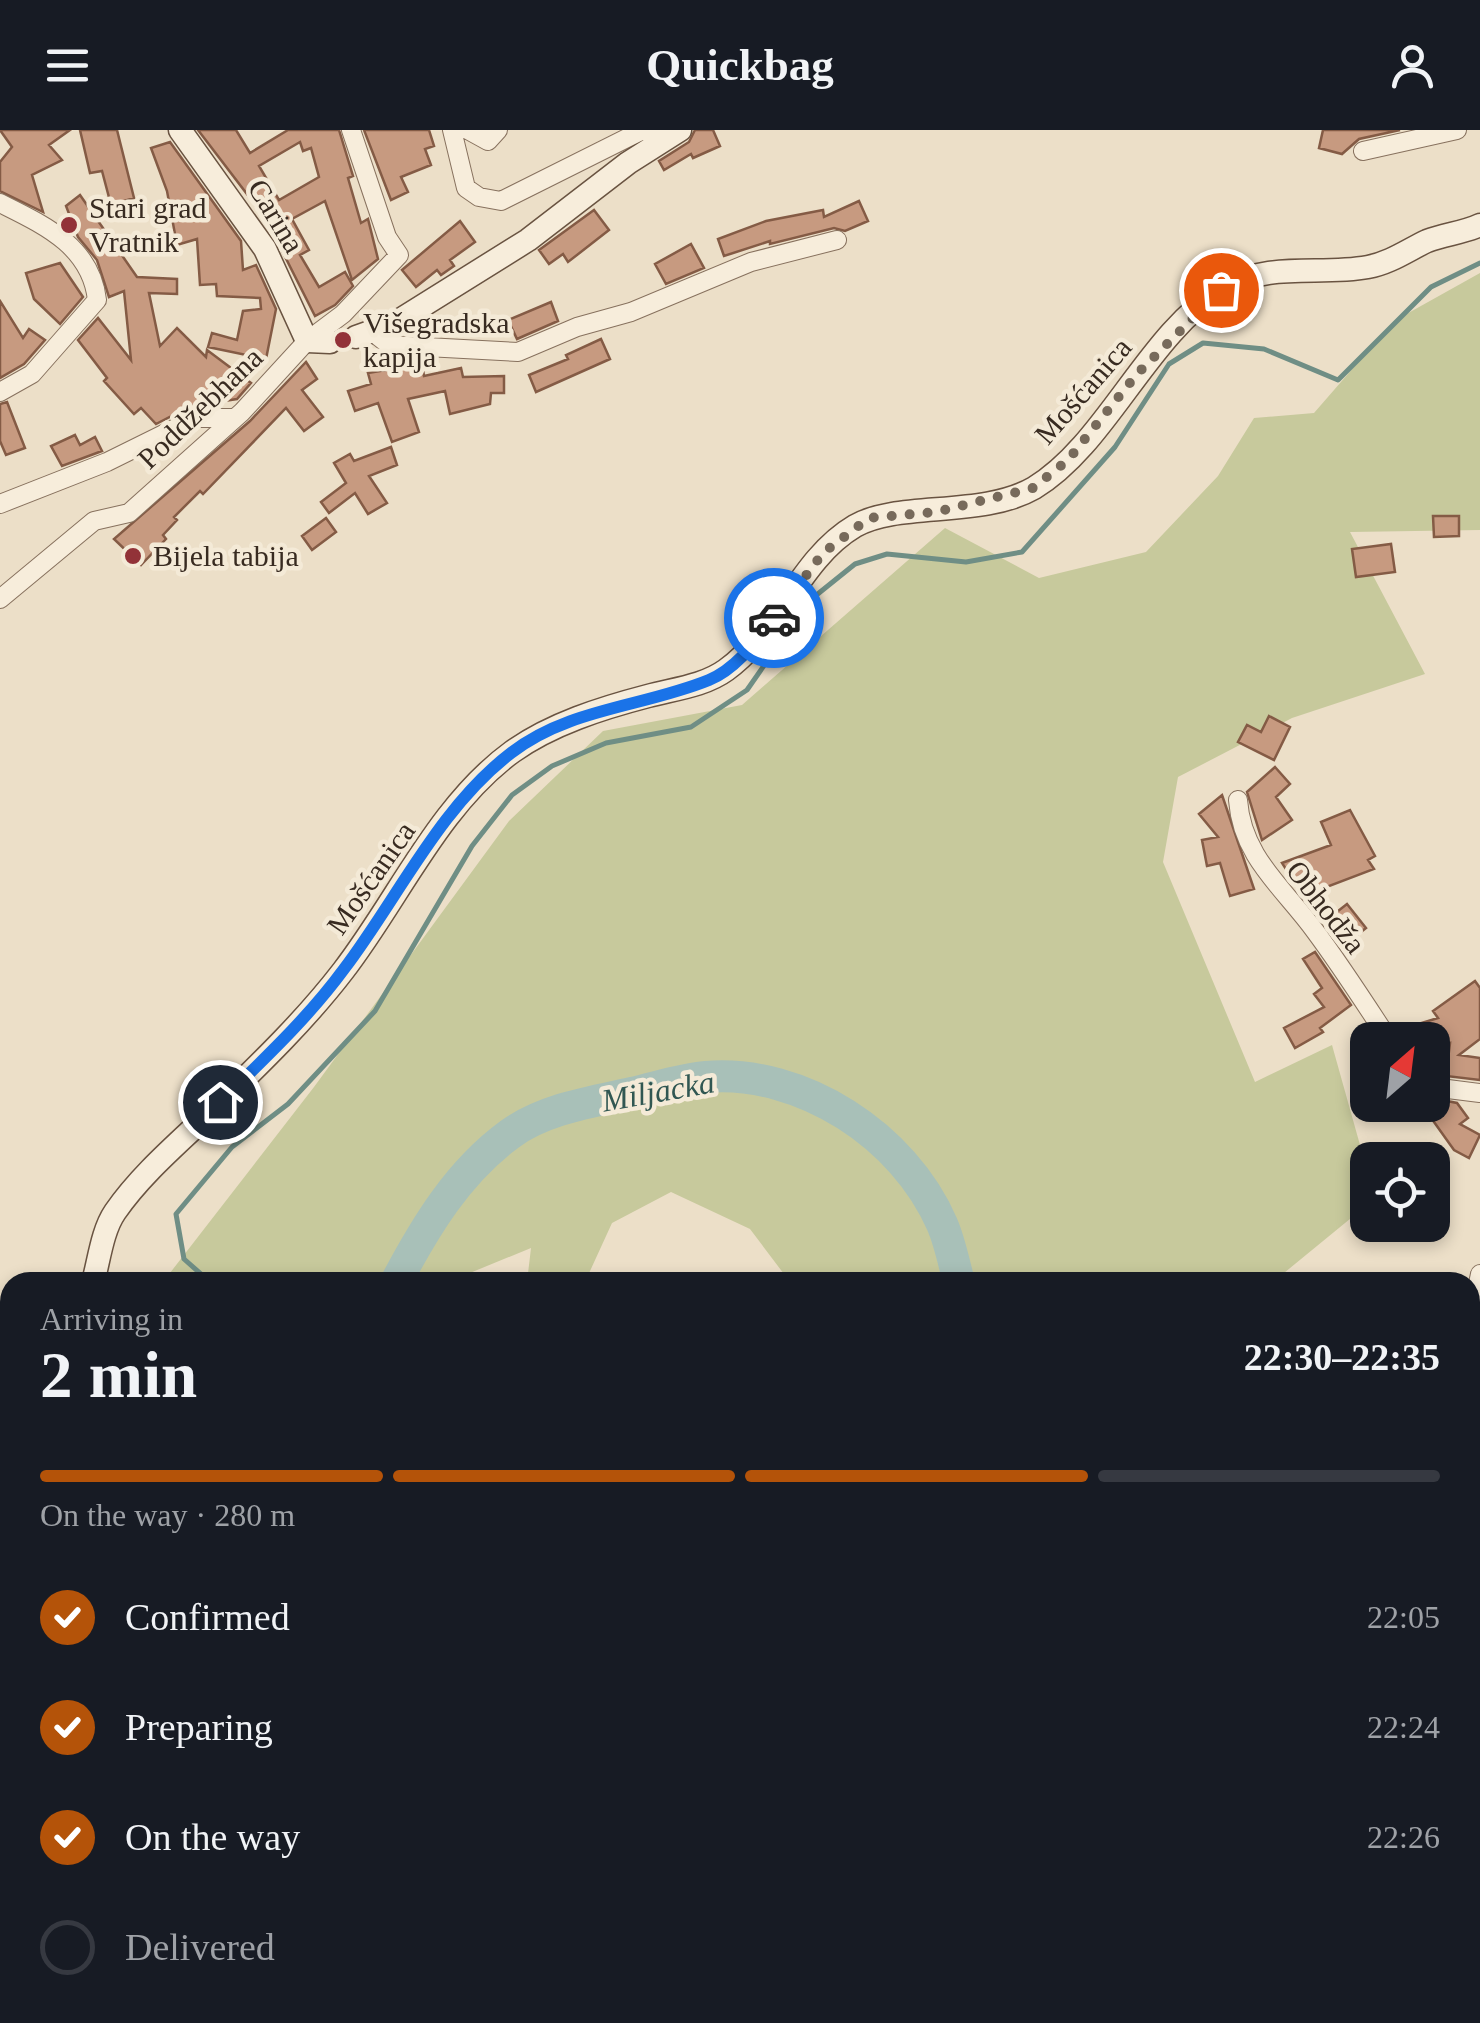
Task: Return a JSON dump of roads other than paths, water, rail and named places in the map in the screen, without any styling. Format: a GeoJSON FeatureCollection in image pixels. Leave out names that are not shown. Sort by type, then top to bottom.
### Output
{"type":"FeatureCollection","features":[{"type":"Feature","properties":{"kind":"main road","name":"Carina"},"geometry":{"type":"LineString","coordinates":[[180,130],[266,249],[318,341]]}},
{"type":"Feature","properties":{"kind":"main road"},"geometry":{"type":"LineString","coordinates":[[363,334],[395,323],[528,240],[676,132]]}},
{"type":"Feature","properties":{"kind":"main road","name":"Mošćanica"},"geometry":{"type":"LineString","coordinates":[[96,1272],[111,1217],[134,1187],[273,1051],[343,971],[438,834],[476,786],[511,753],[609,706],[710,680],[758,639],[823,553],[869,518],[936,512],[1033,488],[1068,460],[1137,374],[1221,290],[1254,274],[1372,266],[1428,241],[1480,224]]}},
{"type":"Feature","properties":{"kind":"street","name":"Poddžebhana"},"geometry":{"type":"LineString","coordinates":[[0,599],[94,521],[128,513],[318,341],[400,255],[387,237],[351,130]]}},
{"type":"Feature","properties":{"kind":"street"},"geometry":{"type":"LineString","coordinates":[[452,130],[466,188],[479,197],[501,201],[641,131],[676,132]]}},
{"type":"Feature","properties":{"kind":"street"},"geometry":{"type":"LineString","coordinates":[[468,130],[479,140],[488,140],[498,130]]}},
{"type":"Feature","properties":{"kind":"street"},"geometry":{"type":"LineString","coordinates":[[1363,152],[1457,130]]}},
{"type":"Feature","properties":{"kind":"street"},"geometry":{"type":"LineString","coordinates":[[0,203],[44,225],[77,251],[94,278],[97,300],[32,374],[0,392]]}},
{"type":"Feature","properties":{"kind":"street"},"geometry":{"type":"LineString","coordinates":[[363,334],[388,345],[518,352],[577,327],[631,312],[751,262],[837,240]]}},
{"type":"Feature","properties":{"kind":"street"},"geometry":{"type":"LineString","coordinates":[[0,504],[107,462],[196,418],[234,418]]}},
{"type":"Feature","properties":{"kind":"street","name":"Obhodža"},"geometry":{"type":"LineString","coordinates":[[1238,800],[1240,828],[1262,868],[1313,928],[1377,1022]]}},
{"type":"Feature","properties":{"kind":"street"},"geometry":{"type":"LineString","coordinates":[[1450,1090],[1480,1092]]}},
{"type":"Feature","properties":{"kind":"waterway","name":"Mošćanica"},"geometry":{"type":"LineString","coordinates":[[199,1272],[184,1259],[176,1214],[232,1147],[288,1104],[375,1011],[472,846],[512,795],[552,766],[606,743],[691,727],[747,690],[809,601],[855,564],[887,554],[966,562],[1022,552],[1115,447],[1169,364],[1203,343],[1264,349],[1338,380],[1431,287],[1480,263]]}},
{"type":"Feature","properties":{"kind":"waterway","name":"Miljacka"},"geometry":{"type":"LineString","coordinates":[[402,1272],[459,1183],[491,1149],[523,1125],[568,1108],[706,1077],[742,1077],[778,1084],[846,1114],[876,1137],[925,1192],[945,1231],[956,1272]]}},
{"type":"Feature","properties":{"kind":"place","name":"Stari grad Vratnik"},"geometry":{"type":"Point","coordinates":[69,225]}},
{"type":"Feature","properties":{"kind":"place","name":"Višegradska kapija"},"geometry":{"type":"Point","coordinates":[343,340]}},
{"type":"Feature","properties":{"kind":"place","name":"Bijela tabija"},"geometry":{"type":"Point","coordinates":[133,556]}}]}
